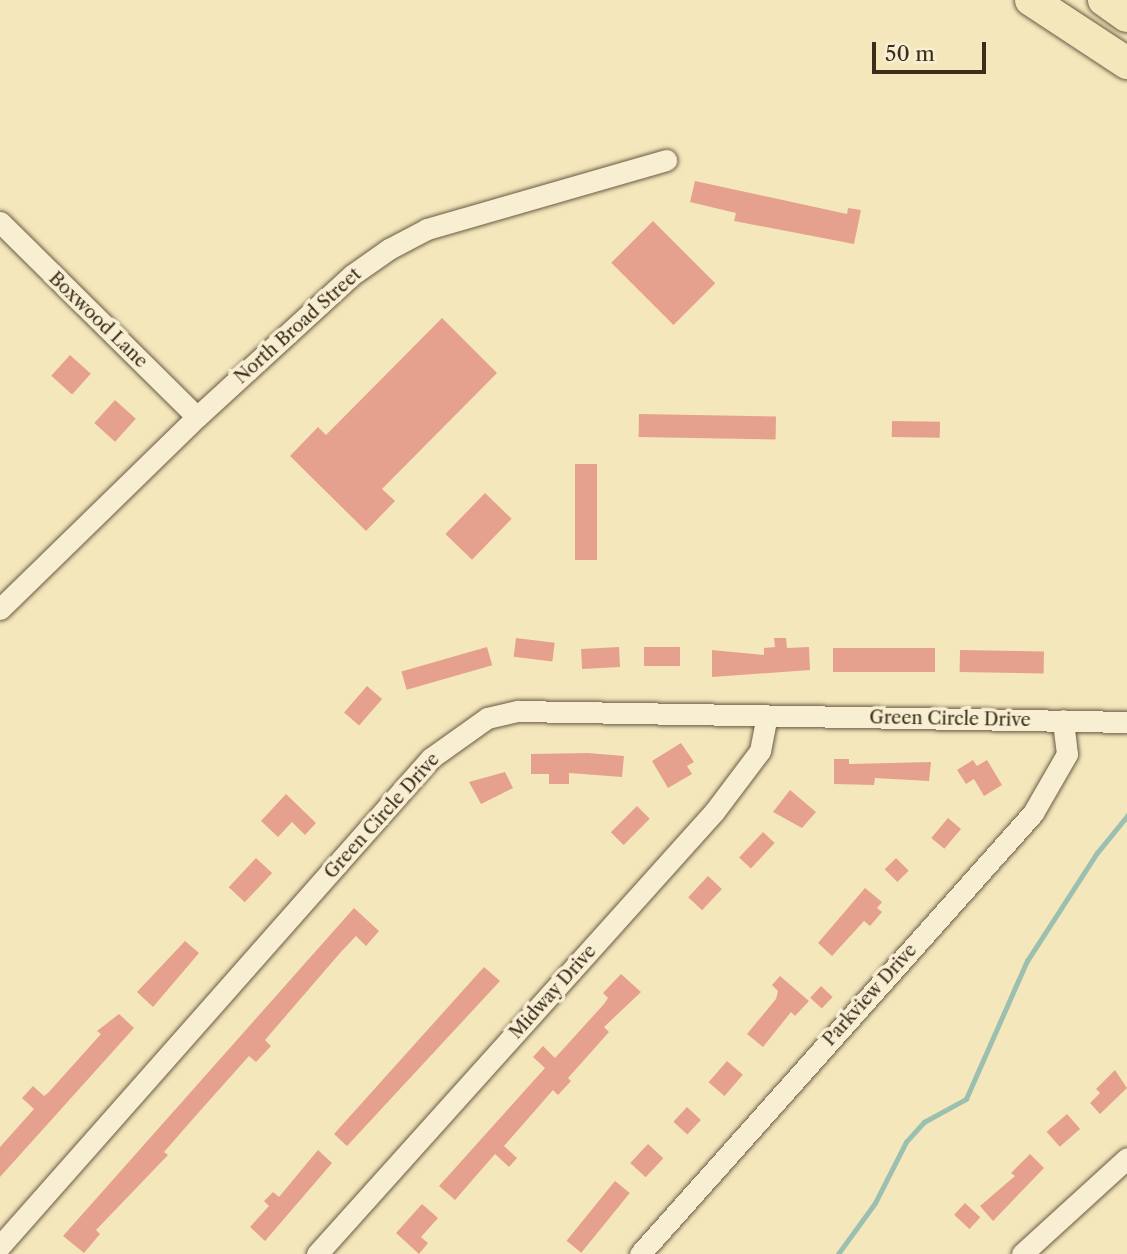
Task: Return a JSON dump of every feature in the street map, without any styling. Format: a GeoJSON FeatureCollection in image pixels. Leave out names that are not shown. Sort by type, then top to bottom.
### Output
{"type":"FeatureCollection","features":[{"type":"Feature","properties":{"kind":"highway"},"geometry":{"type":"LineString","coordinates":[[1031,0],[1127,63]]}},
{"type":"Feature","properties":{"kind":"highway"},"geometry":{"type":"LineString","coordinates":[[1104,0],[1127,16]]}},
{"type":"Feature","properties":{"kind":"street","name":"North Broad Street"},"geometry":{"type":"LineString","coordinates":[[0,609],[197,417],[352,275],[389,249],[427,229],[666,160]]}},
{"type":"Feature","properties":{"kind":"street","name":"Boxwood Lane"},"geometry":{"type":"LineString","coordinates":[[0,222],[197,417]]}},
{"type":"Feature","properties":{"kind":"street","name":"Green Circle Drive"},"geometry":{"type":"LineString","coordinates":[[0,1246],[431,758],[461,732],[487,718],[518,711],[1127,722]]}},
{"type":"Feature","properties":{"kind":"street","name":"Midway Drive"},"geometry":{"type":"LineString","coordinates":[[317,1254],[714,813],[760,751],[767,716]]}},
{"type":"Feature","properties":{"kind":"street","name":"Parkview Drive"},"geometry":{"type":"LineString","coordinates":[[640,1254],[1033,813],[1067,754],[1063,720]]}},
{"type":"Feature","properties":{"kind":"street"},"geometry":{"type":"LineString","coordinates":[[1022,1254],[1127,1158]]}},
{"type":"Feature","properties":{"kind":"building"},"geometry":{"type":"Polygon","coordinates":[[[695,181],[847,214],[848,208],[861,210],[854,244],[734,221],[736,213],[690,202],[695,181]]]}},
{"type":"Feature","properties":{"kind":"building"},"geometry":{"type":"Polygon","coordinates":[[[653,221],[715,283],[674,325],[611,263],[653,221]]]}},
{"type":"Feature","properties":{"kind":"building"},"geometry":{"type":"Polygon","coordinates":[[[442,318],[497,373],[382,489],[395,501],[366,531],[290,456],[318,427],[326,435],[442,318]]]}},
{"type":"Feature","properties":{"kind":"building"},"geometry":{"type":"Polygon","coordinates":[[[70,355],[91,374],[72,395],[51,376],[70,355]]]}},
{"type":"Feature","properties":{"kind":"building"},"geometry":{"type":"Polygon","coordinates":[[[115,400],[136,419],[115,442],[94,423],[115,400]]]}},
{"type":"Feature","properties":{"kind":"building"},"geometry":{"type":"Polygon","coordinates":[[[639,414],[776,416],[776,439],[639,437],[639,414]]]}},
{"type":"Feature","properties":{"kind":"building"},"geometry":{"type":"Polygon","coordinates":[[[892,421],[940,422],[940,438],[892,437],[892,421]]]}},
{"type":"Feature","properties":{"kind":"building"},"geometry":{"type":"Polygon","coordinates":[[[575,464],[597,464],[597,560],[575,560],[575,464]]]}},
{"type":"Feature","properties":{"kind":"building"},"geometry":{"type":"Polygon","coordinates":[[[485,493],[512,519],[472,560],[445,534],[485,493]]]}},
{"type":"Feature","properties":{"kind":"building"},"geometry":{"type":"Polygon","coordinates":[[[516,638],[555,643],[552,662],[514,657],[516,638]]]}},
{"type":"Feature","properties":{"kind":"building"},"geometry":{"type":"Polygon","coordinates":[[[774,638],[786,638],[787,648],[809,647],[810,670],[712,677],[712,650],[764,655],[764,648],[775,647],[774,638]]]}},
{"type":"Feature","properties":{"kind":"building"},"geometry":{"type":"Polygon","coordinates":[[[487,647],[492,665],[407,690],[401,672],[487,647]]]}},
{"type":"Feature","properties":{"kind":"building"},"geometry":{"type":"Polygon","coordinates":[[[619,647],[620,667],[582,669],[581,649],[619,647]]]}},
{"type":"Feature","properties":{"kind":"building"},"geometry":{"type":"Polygon","coordinates":[[[644,647],[680,647],[680,666],[644,666],[644,647]]]}},
{"type":"Feature","properties":{"kind":"building"},"geometry":{"type":"Polygon","coordinates":[[[833,648],[935,648],[935,672],[833,672],[833,648]]]}},
{"type":"Feature","properties":{"kind":"building"},"geometry":{"type":"Polygon","coordinates":[[[960,650],[1044,651],[1044,673],[960,672],[960,650]]]}},
{"type":"Feature","properties":{"kind":"building"},"geometry":{"type":"Polygon","coordinates":[[[367,686],[382,699],[359,726],[344,712],[367,686]]]}},
{"type":"Feature","properties":{"kind":"building"},"geometry":{"type":"Polygon","coordinates":[[[681,743],[694,762],[687,766],[692,774],[668,788],[652,761],[681,743]]]}},
{"type":"Feature","properties":{"kind":"building"},"geometry":{"type":"Polygon","coordinates":[[[588,753],[624,756],[622,777],[569,773],[569,784],[549,784],[549,774],[531,774],[531,754],[588,753]]]}},
{"type":"Feature","properties":{"kind":"building"},"geometry":{"type":"Polygon","coordinates":[[[834,759],[849,759],[849,764],[931,762],[929,781],[875,778],[874,785],[834,784],[834,759]]]}},
{"type":"Feature","properties":{"kind":"building"},"geometry":{"type":"Polygon","coordinates":[[[973,760],[977,766],[987,760],[1002,785],[984,796],[974,779],[966,784],[957,770],[973,760]]]}},
{"type":"Feature","properties":{"kind":"building"},"geometry":{"type":"Polygon","coordinates":[[[505,772],[513,788],[481,804],[469,782],[505,772]]]}},
{"type":"Feature","properties":{"kind":"building"},"geometry":{"type":"Polygon","coordinates":[[[790,790],[816,812],[802,828],[773,812],[790,790]]]}},
{"type":"Feature","properties":{"kind":"building"},"geometry":{"type":"Polygon","coordinates":[[[286,794],[316,823],[305,835],[292,822],[278,837],[261,821],[286,794]]]}},
{"type":"Feature","properties":{"kind":"building"},"geometry":{"type":"Polygon","coordinates":[[[637,806],[650,819],[624,845],[611,832],[637,806]]]}},
{"type":"Feature","properties":{"kind":"building"},"geometry":{"type":"Polygon","coordinates":[[[948,818],[961,829],[944,849],[931,838],[948,818]]]}},
{"type":"Feature","properties":{"kind":"building"},"geometry":{"type":"Polygon","coordinates":[[[763,832],[775,843],[751,869],[739,858],[763,832]]]}},
{"type":"Feature","properties":{"kind":"building"},"geometry":{"type":"Polygon","coordinates":[[[256,858],[272,873],[245,902],[229,887],[256,858]]]}},
{"type":"Feature","properties":{"kind":"building"},"geometry":{"type":"Polygon","coordinates":[[[896,858],[909,871],[897,882],[885,869],[896,858]]]}},
{"type":"Feature","properties":{"kind":"building"},"geometry":{"type":"Polygon","coordinates":[[[708,876],[722,889],[702,910],[688,897],[708,876]]]}},
{"type":"Feature","properties":{"kind":"building"},"geometry":{"type":"Polygon","coordinates":[[[865,888],[882,902],[877,908],[882,912],[870,926],[864,921],[832,956],[818,943],[865,888]]]}},
{"type":"Feature","properties":{"kind":"building"},"geometry":{"type":"Polygon","coordinates":[[[354,908],[379,931],[366,946],[356,936],[340,953],[265,1040],[271,1046],[256,1062],[249,1056],[164,1152],[168,1155],[96,1230],[100,1234],[84,1253],[63,1236],[354,908]]]}},
{"type":"Feature","properties":{"kind":"building"},"geometry":{"type":"Polygon","coordinates":[[[185,941],[199,953],[153,1007],[137,992],[185,941]]]}},
{"type":"Feature","properties":{"kind":"building"},"geometry":{"type":"Polygon","coordinates":[[[484,967],[500,981],[347,1146],[334,1134],[484,967]]]}},
{"type":"Feature","properties":{"kind":"building"},"geometry":{"type":"Polygon","coordinates":[[[621,974],[641,992],[604,1027],[609,1032],[568,1078],[571,1081],[558,1095],[553,1090],[504,1146],[517,1158],[509,1167],[495,1154],[455,1200],[439,1186],[545,1068],[533,1057],[543,1046],[555,1058],[604,1004],[608,998],[603,993],[621,974]]]}},
{"type":"Feature","properties":{"kind":"building"},"geometry":{"type":"Polygon","coordinates":[[[780,976],[809,1001],[795,1016],[791,1012],[763,1047],[747,1034],[776,999],[778,991],[772,985],[780,976]]]}},
{"type":"Feature","properties":{"kind":"building"},"geometry":{"type":"Polygon","coordinates":[[[821,986],[833,997],[822,1009],[810,998],[821,986]]]}},
{"type":"Feature","properties":{"kind":"building"},"geometry":{"type":"Polygon","coordinates":[[[119,1014],[134,1028],[0,1177],[0,1147],[34,1109],[22,1098],[33,1086],[44,1096],[48,1093],[101,1034],[97,1031],[119,1014]]]}},
{"type":"Feature","properties":{"kind":"building"},"geometry":{"type":"Polygon","coordinates":[[[727,1061],[743,1075],[724,1096],[709,1082],[727,1061]]]}},
{"type":"Feature","properties":{"kind":"building"},"geometry":{"type":"Polygon","coordinates":[[[1115,1070],[1127,1088],[1100,1114],[1090,1103],[1100,1093],[1096,1089],[1115,1070]]]}},
{"type":"Feature","properties":{"kind":"building"},"geometry":{"type":"Polygon","coordinates":[[[687,1107],[701,1120],[687,1135],[673,1122],[687,1107]]]}},
{"type":"Feature","properties":{"kind":"building"},"geometry":{"type":"Polygon","coordinates":[[[1067,1114],[1080,1129],[1060,1147],[1047,1132],[1067,1114]]]}},
{"type":"Feature","properties":{"kind":"building"},"geometry":{"type":"Polygon","coordinates":[[[648,1144],[663,1158],[646,1177],[630,1163],[648,1144]]]}},
{"type":"Feature","properties":{"kind":"building"},"geometry":{"type":"Polygon","coordinates":[[[318,1150],[332,1163],[265,1241],[250,1227],[269,1206],[264,1201],[273,1192],[279,1197],[318,1150]]]}},
{"type":"Feature","properties":{"kind":"building"},"geometry":{"type":"Polygon","coordinates":[[[1030,1154],[1044,1168],[993,1221],[980,1206],[1015,1176],[1011,1173],[1030,1154]]]}},
{"type":"Feature","properties":{"kind":"building"},"geometry":{"type":"Polygon","coordinates":[[[615,1181],[630,1193],[581,1253],[567,1241],[615,1181]]]}},
{"type":"Feature","properties":{"kind":"building"},"geometry":{"type":"Polygon","coordinates":[[[965,1203],[980,1217],[969,1229],[954,1215],[965,1203]]]}},
{"type":"Feature","properties":{"kind":"building"},"geometry":{"type":"Polygon","coordinates":[[[422,1204],[438,1218],[421,1237],[428,1243],[419,1254],[396,1233],[422,1204]]]}},
{"type":"Feature","properties":{"kind":"waterway"},"geometry":{"type":"LineString","coordinates":[[838,1254],[875,1203],[906,1142],[924,1122],[966,1099],[1027,961],[1097,853],[1127,816]]}}]}
